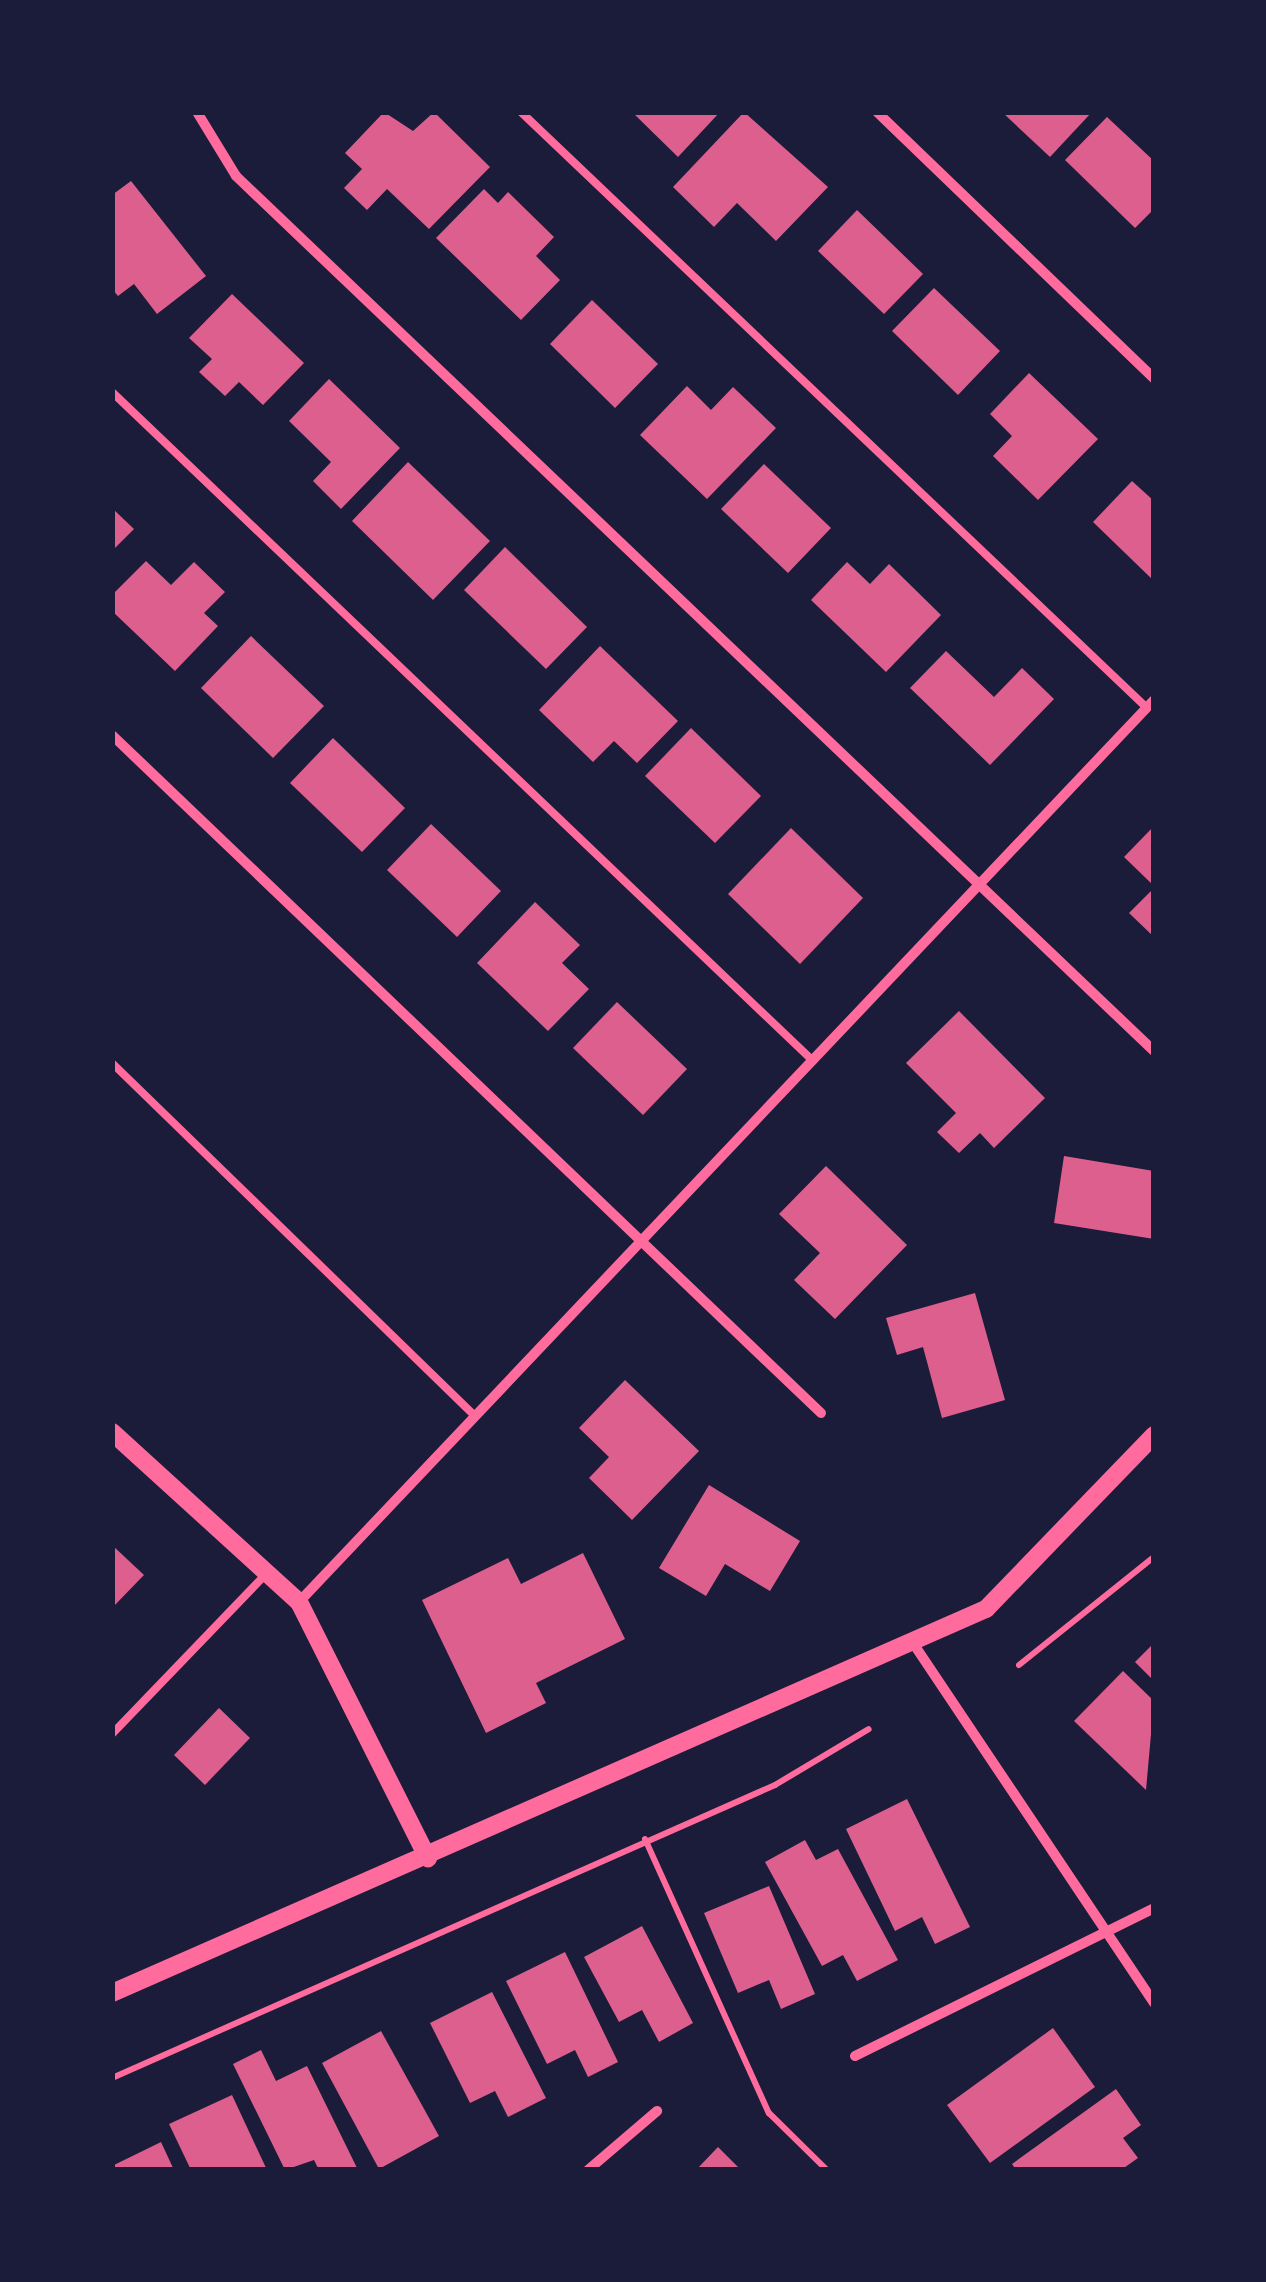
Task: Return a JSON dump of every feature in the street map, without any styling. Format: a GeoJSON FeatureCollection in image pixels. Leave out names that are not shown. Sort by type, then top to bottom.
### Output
{"type":"FeatureCollection","features":[{"type":"Feature","properties":{"kind":"street"},"geometry":{"type":"LineString","coordinates":[[197,112],[236,176],[1154,1051]]}},
{"type":"Feature","properties":{"kind":"street"},"geometry":{"type":"LineString","coordinates":[[877,112],[1154,379]]}},
{"type":"Feature","properties":{"kind":"street"},"geometry":{"type":"LineString","coordinates":[[299,1602],[980,888],[1150,703]]}},
{"type":"Feature","properties":{"kind":"street"},"geometry":{"type":"LineString","coordinates":[[112,735],[821,1413]]}},
{"type":"Feature","properties":{"kind":"street"},"geometry":{"type":"LineString","coordinates":[[112,1432],[299,1602],[428,1858]]}},
{"type":"Feature","properties":{"kind":"street"},"geometry":{"type":"LineString","coordinates":[[112,1992],[428,1858],[986,1608],[1154,1435]]}},
{"type":"Feature","properties":{"kind":"street"},"geometry":{"type":"LineString","coordinates":[[914,1643],[1154,2003]]}},
{"type":"Feature","properties":{"kind":"street"},"geometry":{"type":"LineString","coordinates":[[855,2056],[1107,1935],[1154,1908]]}},
{"type":"Feature","properties":{"kind":"street"},"geometry":{"type":"LineString","coordinates":[[588,2170],[657,2111]]}},
{"type":"Feature","properties":{"kind":"lane"},"geometry":{"type":"LineString","coordinates":[[521,112],[1150,703]]}},
{"type":"Feature","properties":{"kind":"lane"},"geometry":{"type":"LineString","coordinates":[[112,392],[814,1062]]}},
{"type":"Feature","properties":{"kind":"lane"},"geometry":{"type":"LineString","coordinates":[[112,1063],[474,1416]]}},
{"type":"Feature","properties":{"kind":"lane"},"geometry":{"type":"LineString","coordinates":[[112,1734],[267,1573]]}},
{"type":"Feature","properties":{"kind":"path"},"geometry":{"type":"LineString","coordinates":[[1019,1666],[1154,1557]]}},
{"type":"Feature","properties":{"kind":"path"},"geometry":{"type":"LineString","coordinates":[[112,2078],[645,1839],[775,1786],[869,1729]]}},
{"type":"Feature","properties":{"kind":"path"},"geometry":{"type":"LineString","coordinates":[[645,1839],[769,2112],[827,2170]]}},
{"type":"Feature","properties":{"kind":"building"},"geometry":{"type":"Polygon","coordinates":[[[384,112],[413,131],[434,112],[490,167],[429,229],[387,189],[367,210],[344,188],[362,169],[345,153],[384,112]]]}},
{"type":"Feature","properties":{"kind":"building"},"geometry":{"type":"Polygon","coordinates":[[[632,112],[720,112],[678,157],[632,112]]]}},
{"type":"Feature","properties":{"kind":"building"},"geometry":{"type":"Polygon","coordinates":[[[744,112],[828,187],[776,241],[737,203],[714,227],[673,187],[744,112]]]}},
{"type":"Feature","properties":{"kind":"building"},"geometry":{"type":"Polygon","coordinates":[[[1002,112],[1092,112],[1050,157],[1002,112]]]}},
{"type":"Feature","properties":{"kind":"building"},"geometry":{"type":"Polygon","coordinates":[[[1107,117],[1154,161],[1154,209],[1135,228],[1065,160],[1107,117]]]}},
{"type":"Feature","properties":{"kind":"building"},"geometry":{"type":"Polygon","coordinates":[[[131,181],[206,276],[157,314],[134,284],[118,296],[112,289],[112,195],[131,181]]]}},
{"type":"Feature","properties":{"kind":"building"},"geometry":{"type":"Polygon","coordinates":[[[484,189],[498,203],[508,192],[554,237],[536,256],[560,280],[521,320],[436,238],[484,189]]]}},
{"type":"Feature","properties":{"kind":"building"},"geometry":{"type":"Polygon","coordinates":[[[857,210],[923,274],[884,314],[818,251],[857,210]]]}},
{"type":"Feature","properties":{"kind":"building"},"geometry":{"type":"Polygon","coordinates":[[[934,288],[1000,351],[958,395],[892,331],[934,288]]]}},
{"type":"Feature","properties":{"kind":"building"},"geometry":{"type":"Polygon","coordinates":[[[232,294],[304,363],[263,405],[239,382],[225,396],[199,372],[212,359],[189,338],[232,294]]]}},
{"type":"Feature","properties":{"kind":"building"},"geometry":{"type":"Polygon","coordinates":[[[592,300],[658,364],[615,408],[550,344],[592,300]]]}},
{"type":"Feature","properties":{"kind":"building"},"geometry":{"type":"Polygon","coordinates":[[[1029,373],[1098,439],[1038,500],[993,456],[1012,436],[990,414],[1029,373]]]}},
{"type":"Feature","properties":{"kind":"building"},"geometry":{"type":"Polygon","coordinates":[[[329,379],[400,448],[341,509],[313,481],[331,462],[289,421],[329,379]]]}},
{"type":"Feature","properties":{"kind":"building"},"geometry":{"type":"Polygon","coordinates":[[[687,386],[711,410],[733,387],[776,428],[707,499],[640,435],[687,386]]]}},
{"type":"Feature","properties":{"kind":"building"},"geometry":{"type":"Polygon","coordinates":[[[408,462],[490,541],[433,600],[352,521],[408,462]]]}},
{"type":"Feature","properties":{"kind":"building"},"geometry":{"type":"Polygon","coordinates":[[[764,464],[831,528],[788,573],[721,509],[764,464]]]}},
{"type":"Feature","properties":{"kind":"building"},"geometry":{"type":"Polygon","coordinates":[[[1132,481],[1154,501],[1154,581],[1093,522],[1132,481]]]}},
{"type":"Feature","properties":{"kind":"building"},"geometry":{"type":"Polygon","coordinates":[[[112,508],[134,529],[112,551],[112,508]]]}},
{"type":"Feature","properties":{"kind":"building"},"geometry":{"type":"Polygon","coordinates":[[[505,547],[587,627],[546,669],[464,590],[505,547]]]}},
{"type":"Feature","properties":{"kind":"building"},"geometry":{"type":"Polygon","coordinates":[[[146,561],[171,585],[194,562],[225,592],[204,613],[218,626],[175,671],[112,611],[112,595],[146,561]]]}},
{"type":"Feature","properties":{"kind":"building"},"geometry":{"type":"Polygon","coordinates":[[[847,562],[870,584],[889,564],[941,615],[886,672],[811,600],[847,562]]]}},
{"type":"Feature","properties":{"kind":"building"},"geometry":{"type":"Polygon","coordinates":[[[251,636],[324,706],[273,758],[201,688],[251,636]]]}},
{"type":"Feature","properties":{"kind":"building"},"geometry":{"type":"Polygon","coordinates":[[[600,646],[678,721],[637,763],[614,741],[593,762],[539,710],[600,646]]]}},
{"type":"Feature","properties":{"kind":"building"},"geometry":{"type":"Polygon","coordinates":[[[946,651],[994,697],[1022,668],[1054,699],[990,765],[910,688],[946,651]]]}},
{"type":"Feature","properties":{"kind":"building"},"geometry":{"type":"Polygon","coordinates":[[[691,728],[761,796],[715,843],[645,776],[691,728]]]}},
{"type":"Feature","properties":{"kind":"building"},"geometry":{"type":"Polygon","coordinates":[[[333,738],[405,808],[362,852],[290,783],[333,738]]]}},
{"type":"Feature","properties":{"kind":"building"},"geometry":{"type":"Polygon","coordinates":[[[431,824],[501,891],[457,937],[387,870],[431,824]]]}},
{"type":"Feature","properties":{"kind":"building"},"geometry":{"type":"Polygon","coordinates":[[[1154,826],[1154,886],[1124,857],[1154,826]]]}},
{"type":"Feature","properties":{"kind":"building"},"geometry":{"type":"Polygon","coordinates":[[[791,828],[863,898],[800,964],[728,894],[791,828]]]}},
{"type":"Feature","properties":{"kind":"building"},"geometry":{"type":"Polygon","coordinates":[[[1154,888],[1154,937],[1129,913],[1154,888]]]}},
{"type":"Feature","properties":{"kind":"building"},"geometry":{"type":"Polygon","coordinates":[[[535,902],[580,945],[562,963],[589,989],[548,1031],[477,963],[535,902]]]}},
{"type":"Feature","properties":{"kind":"building"},"geometry":{"type":"Polygon","coordinates":[[[617,1002],[687,1069],[643,1115],[573,1048],[617,1002]]]}},
{"type":"Feature","properties":{"kind":"building"},"geometry":{"type":"Polygon","coordinates":[[[959,1011],[1045,1098],[994,1148],[980,1133],[959,1153],[937,1132],[956,1113],[906,1063],[959,1011]]]}},
{"type":"Feature","properties":{"kind":"building"},"geometry":{"type":"Polygon","coordinates":[[[1064,1156],[1154,1171],[1154,1239],[1054,1223],[1064,1156]]]}},
{"type":"Feature","properties":{"kind":"building"},"geometry":{"type":"Polygon","coordinates":[[[826,1166],[907,1245],[835,1319],[794,1280],[820,1253],[779,1214],[826,1166]]]}},
{"type":"Feature","properties":{"kind":"building"},"geometry":{"type":"Polygon","coordinates":[[[975,1293],[1005,1400],[942,1418],[923,1347],[897,1355],[886,1318],[975,1293]]]}},
{"type":"Feature","properties":{"kind":"building"},"geometry":{"type":"Polygon","coordinates":[[[625,1380],[699,1451],[632,1520],[589,1478],[609,1457],[579,1428],[625,1380]]]}},
{"type":"Feature","properties":{"kind":"building"},"geometry":{"type":"Polygon","coordinates":[[[709,1485],[800,1541],[770,1591],[725,1564],[706,1596],[659,1568],[709,1485]]]}},
{"type":"Feature","properties":{"kind":"building"},"geometry":{"type":"Polygon","coordinates":[[[112,1545],[144,1575],[112,1608],[112,1545]]]}},
{"type":"Feature","properties":{"kind":"building"},"geometry":{"type":"Polygon","coordinates":[[[583,1553],[625,1639],[536,1683],[546,1703],[486,1733],[422,1600],[508,1558],[521,1584],[583,1553]]]}},
{"type":"Feature","properties":{"kind":"building"},"geometry":{"type":"Polygon","coordinates":[[[1154,1643],[1154,1681],[1135,1662],[1154,1643]]]}},
{"type":"Feature","properties":{"kind":"building"},"geometry":{"type":"Polygon","coordinates":[[[1123,1671],[1154,1701],[1146,1790],[1074,1721],[1123,1671]]]}},
{"type":"Feature","properties":{"kind":"building"},"geometry":{"type":"Polygon","coordinates":[[[219,1708],[250,1738],[205,1785],[174,1755],[219,1708]]]}},
{"type":"Feature","properties":{"kind":"building"},"geometry":{"type":"Polygon","coordinates":[[[907,1799],[970,1927],[935,1944],[922,1917],[895,1931],[846,1829],[907,1799]]]}},
{"type":"Feature","properties":{"kind":"building"},"geometry":{"type":"Polygon","coordinates":[[[805,1840],[816,1860],[838,1849],[898,1960],[857,1981],[843,1955],[822,1966],[765,1862],[805,1840]]]}},
{"type":"Feature","properties":{"kind":"building"},"geometry":{"type":"Polygon","coordinates":[[[769,1886],[815,1994],[781,2009],[769,1980],[738,1993],[704,1913],[769,1886]]]}},
{"type":"Feature","properties":{"kind":"building"},"geometry":{"type":"Polygon","coordinates":[[[642,1926],[693,2023],[659,2042],[642,2010],[619,2022],[584,1957],[642,1926]]]}},
{"type":"Feature","properties":{"kind":"building"},"geometry":{"type":"Polygon","coordinates":[[[565,1952],[618,2062],[588,2077],[575,2050],[547,2064],[506,1981],[565,1952]]]}},
{"type":"Feature","properties":{"kind":"building"},"geometry":{"type":"Polygon","coordinates":[[[492,1992],[546,2098],[508,2117],[495,2091],[470,2103],[430,2023],[492,1992]]]}},
{"type":"Feature","properties":{"kind":"building"},"geometry":{"type":"Polygon","coordinates":[[[1053,2028],[1095,2087],[990,2163],[947,2105],[1053,2028]]]}},
{"type":"Feature","properties":{"kind":"building"},"geometry":{"type":"Polygon","coordinates":[[[381,2031],[439,2136],[379,2169],[322,2063],[381,2031]]]}},
{"type":"Feature","properties":{"kind":"building"},"geometry":{"type":"Polygon","coordinates":[[[261,2050],[276,2081],[307,2066],[358,2170],[319,2170],[314,2160],[285,2170],[233,2064],[261,2050]]]}},
{"type":"Feature","properties":{"kind":"building"},"geometry":{"type":"Polygon","coordinates":[[[1116,2089],[1141,2125],[1123,2138],[1138,2158],[1121,2170],[1016,2170],[1012,2164],[1116,2089]]]}},
{"type":"Feature","properties":{"kind":"building"},"geometry":{"type":"Polygon","coordinates":[[[232,2095],[267,2170],[191,2170],[169,2124],[232,2095]]]}},
{"type":"Feature","properties":{"kind":"building"},"geometry":{"type":"Polygon","coordinates":[[[161,2142],[174,2170],[112,2170],[112,2166],[161,2142]]]}},
{"type":"Feature","properties":{"kind":"building"},"geometry":{"type":"Polygon","coordinates":[[[718,2147],[741,2170],[696,2170],[718,2147]]]}}]}
